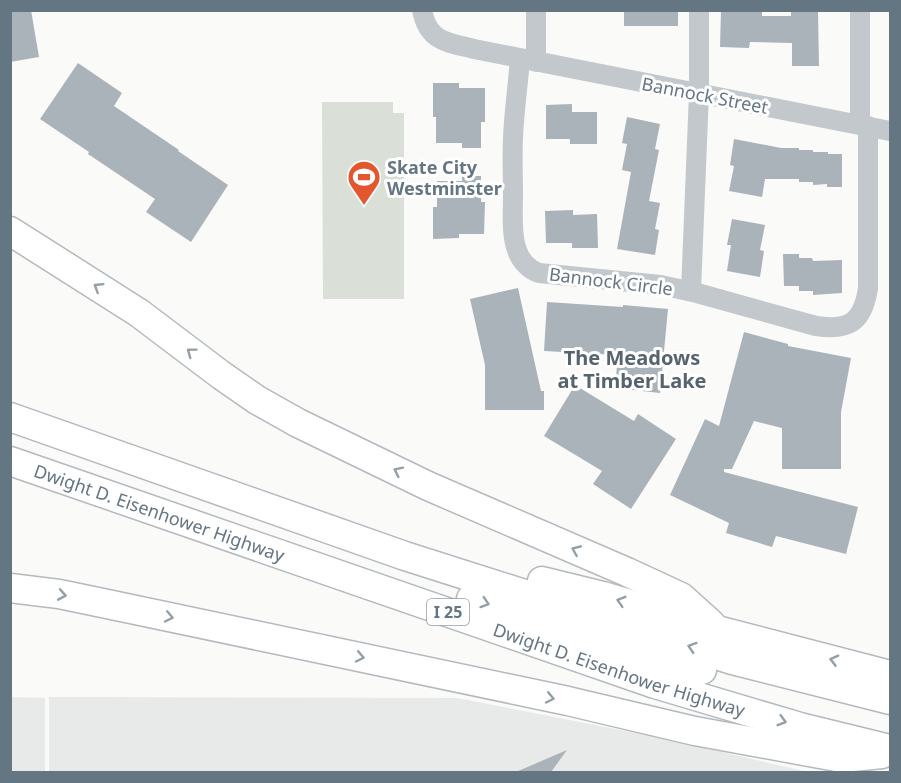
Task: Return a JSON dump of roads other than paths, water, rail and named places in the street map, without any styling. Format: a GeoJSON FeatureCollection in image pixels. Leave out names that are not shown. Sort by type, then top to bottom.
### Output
{"type":"FeatureCollection","features":[{"type":"Feature","properties":{"kind":"highway"},"geometry":{"type":"LineString","coordinates":[[10,231],[139,313],[257,400],[298,423],[428,486],[681,597],[717,630]]}},
{"type":"Feature","properties":{"kind":"highway"},"geometry":{"type":"LineString","coordinates":[[10,403],[480,567],[603,596],[717,630],[891,675]]}},
{"type":"Feature","properties":{"kind":"highway"},"geometry":{"type":"LineString","coordinates":[[10,417],[405,556],[732,660],[891,700]]}},
{"type":"Feature","properties":{"kind":"highway"},"geometry":{"type":"LineString","coordinates":[[10,446],[594,639],[766,688],[891,719]]}},
{"type":"Feature","properties":{"kind":"highway","name":"Dwight D. Eisenhower Highway"},"geometry":{"type":"LineString","coordinates":[[10,461],[655,684],[891,751]]}},
{"type":"Feature","properties":{"kind":"highway"},"geometry":{"type":"LineString","coordinates":[[11,588],[59,594],[123,607],[568,701],[695,731],[842,758],[891,751]]}},
{"type":"Feature","properties":{"kind":"street","name":"Bannock Street"},"geometry":{"type":"LineString","coordinates":[[422,10],[431,33],[444,41],[528,60],[891,130]]}},
{"type":"Feature","properties":{"kind":"street","name":"Bannock Circle"},"geometry":{"type":"LineString","coordinates":[[536,10],[513,138],[513,215],[517,250],[525,264],[539,273],[661,285],[691,291],[816,326],[831,328],[843,327],[856,319],[866,301],[868,288],[860,10]]}},
{"type":"Feature","properties":{"kind":"street","name":"Bannock Circle"},"geometry":{"type":"LineString","coordinates":[[691,291],[699,93],[699,10]]}},
{"type":"Feature","properties":{"kind":"place","name":"Skate City Westminster"},"geometry":{"type":"Point","coordinates":[364,206]}},
{"type":"Feature","properties":{"kind":"district","name":"The Meadows at Timber Lake"},"geometry":{"type":"Point","coordinates":[632,368]}}]}
